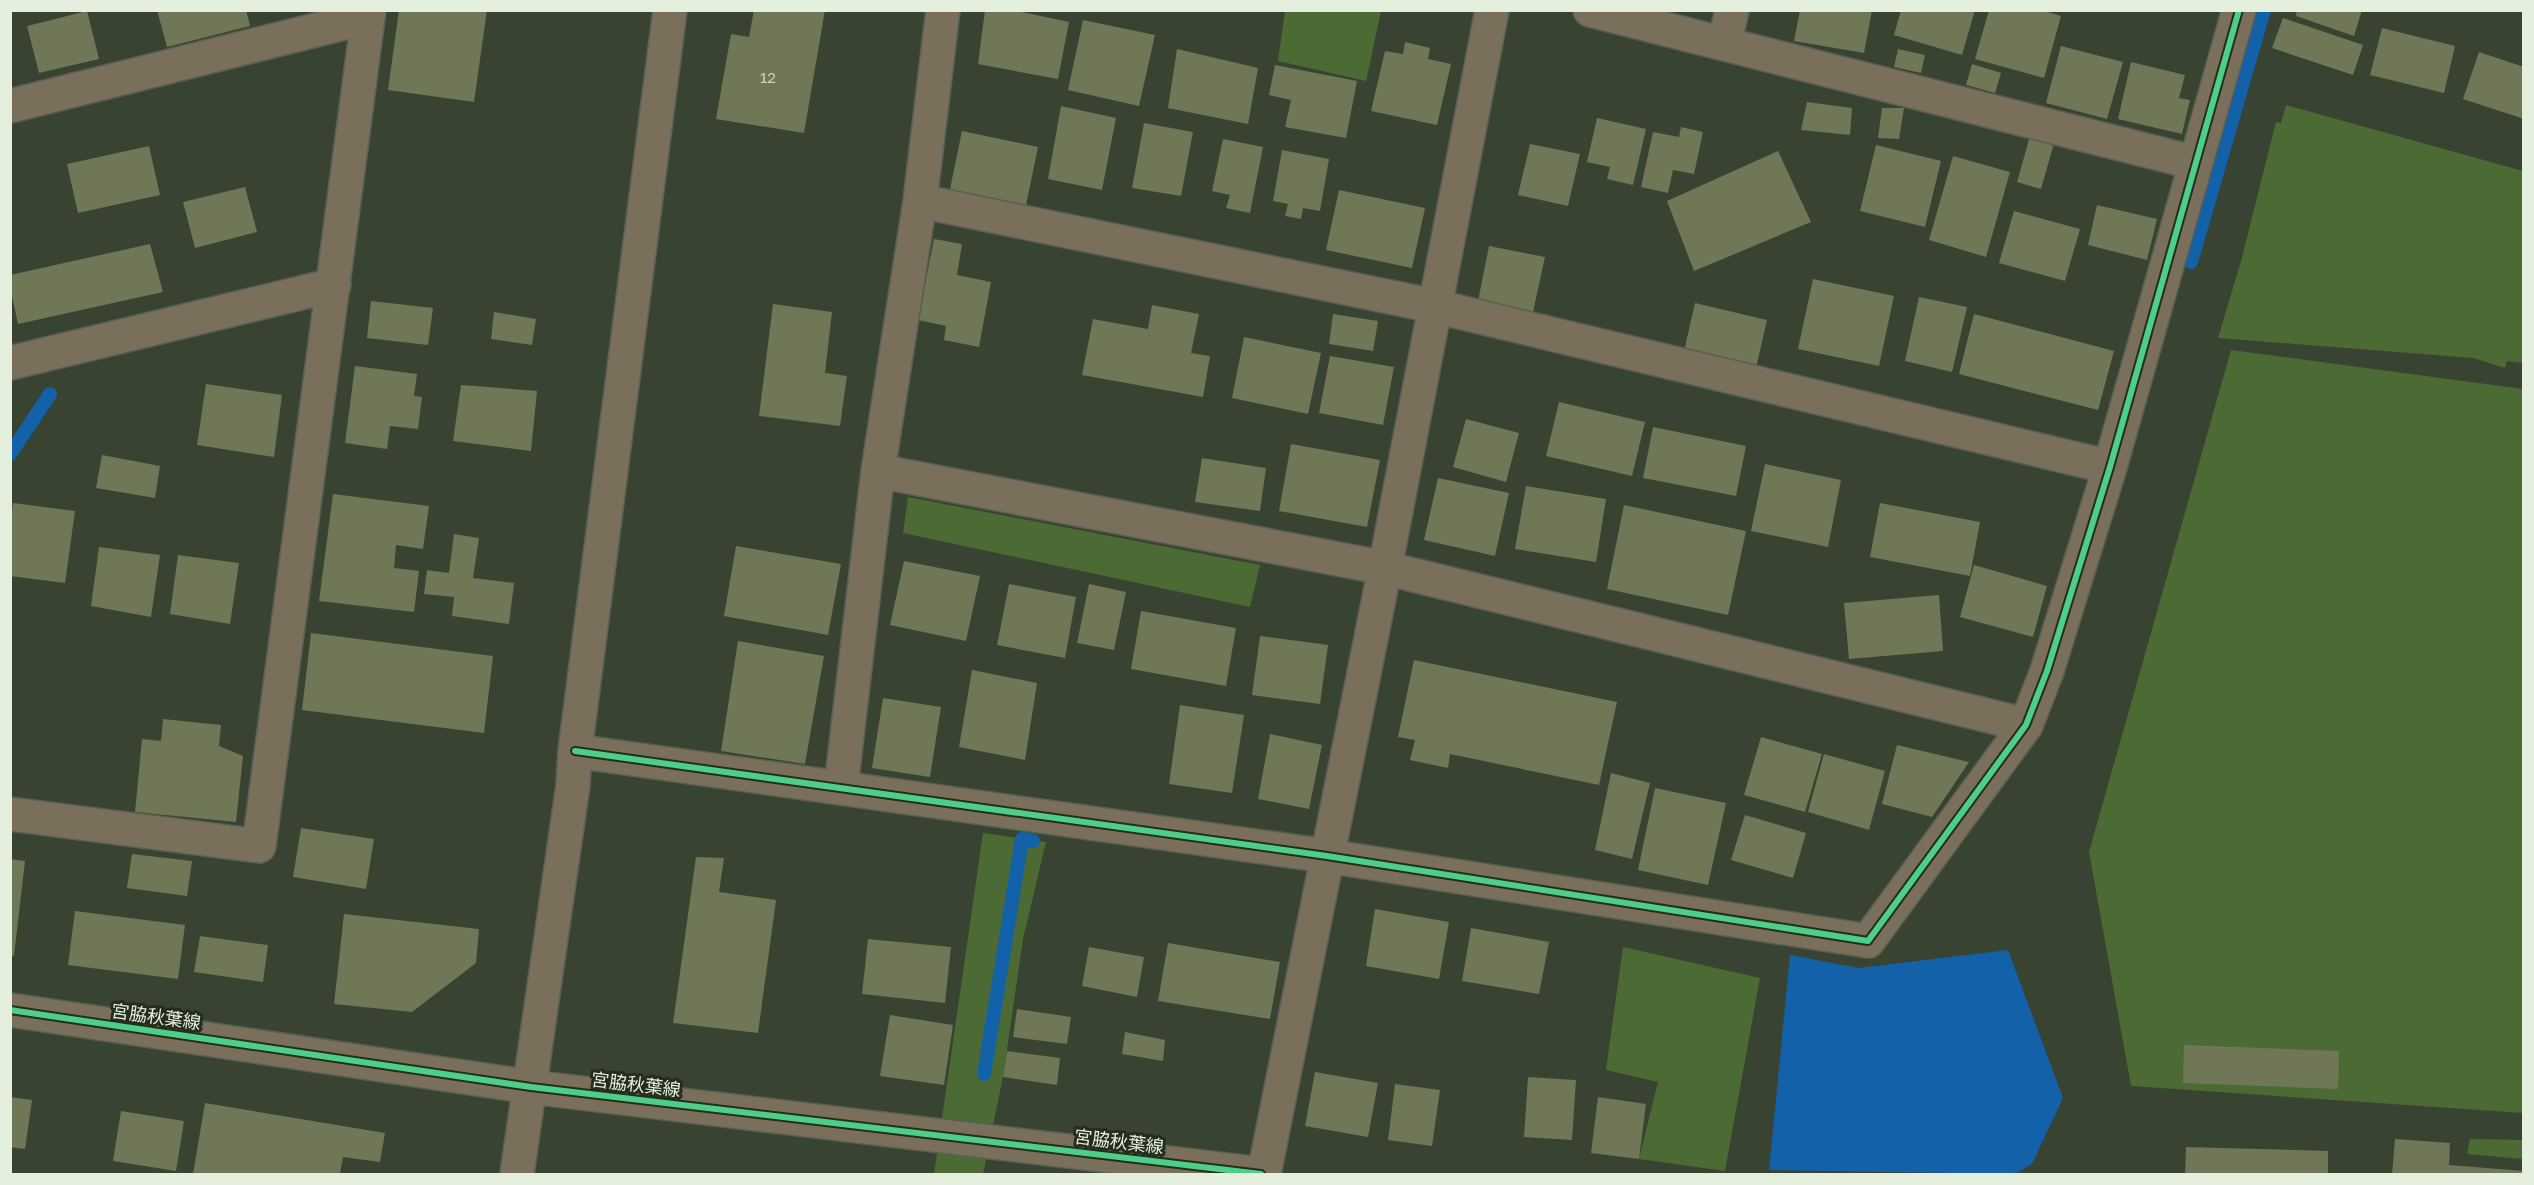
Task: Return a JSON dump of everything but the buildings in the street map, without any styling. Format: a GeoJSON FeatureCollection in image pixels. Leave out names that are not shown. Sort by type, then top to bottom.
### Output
{"type":"FeatureCollection","features":[{"type":"Feature","properties":{"kind":"street"},"geometry":{"type":"LineString","coordinates":[[517,1174],[573,785],[575,751],[670,10]]}},
{"type":"Feature","properties":{"kind":"street"},"geometry":{"type":"LineString","coordinates":[[841,787],[878,471],[920,201],[943,10]]}},
{"type":"Feature","properties":{"kind":"street"},"geometry":{"type":"LineString","coordinates":[[1262,1174],[1385,568],[1492,10]]}},
{"type":"Feature","properties":{"kind":"street"},"geometry":{"type":"LineString","coordinates":[[1590,10],[2196,163]]}},
{"type":"Feature","properties":{"kind":"street"},"geometry":{"type":"LineString","coordinates":[[1724,44],[1732,10]]}},
{"type":"Feature","properties":{"kind":"street"},"geometry":{"type":"LineString","coordinates":[[575,751],[1327,856],[1868,940],[2026,725],[2047,671],[2110,467],[2239,10]]}},
{"type":"Feature","properties":{"kind":"street"},"geometry":{"type":"LineString","coordinates":[[10,106],[369,14],[259,846],[10,814]]}},
{"type":"Feature","properties":{"kind":"street"},"geometry":{"type":"LineString","coordinates":[[920,201],[1434,306],[2110,467]]}},
{"type":"Feature","properties":{"kind":"street"},"geometry":{"type":"LineString","coordinates":[[10,363],[334,285]]}},
{"type":"Feature","properties":{"kind":"street"},"geometry":{"type":"LineString","coordinates":[[878,471],[1385,568],[2026,725]]}},
{"type":"Feature","properties":{"kind":"street","name":"宮脇秋葉線"},"geometry":{"type":"LineString","coordinates":[[10,1010],[531,1087],[1262,1174]]}},
{"type":"Feature","properties":{"kind":"green space"},"geometry":{"type":"Polygon","coordinates":[[[1285,11],[1381,11],[1366,81],[1278,61],[1285,11]]]}},
{"type":"Feature","properties":{"kind":"green space"},"geometry":{"type":"Polygon","coordinates":[[[2286,105],[2523,171],[2523,363],[2507,361],[2505,368],[2473,358],[2218,338],[2241,261],[2276,122],[2281,123],[2286,105]]]}},
{"type":"Feature","properties":{"kind":"green space"},"geometry":{"type":"Polygon","coordinates":[[[2231,350],[2523,389],[2523,1113],[2131,1086],[2089,852],[2231,350]]]}},
{"type":"Feature","properties":{"kind":"green space"},"geometry":{"type":"Polygon","coordinates":[[[908,497],[1260,565],[1250,607],[903,533],[908,497]]]}},
{"type":"Feature","properties":{"kind":"green space"},"geometry":{"type":"Polygon","coordinates":[[[983,833],[1046,842],[1023,939],[1003,1077],[983,1174],[934,1174],[983,833]]]}},
{"type":"Feature","properties":{"kind":"green space"},"geometry":{"type":"Polygon","coordinates":[[[1623,947],[1760,978],[1725,1171],[1639,1159],[1658,1082],[1606,1070],[1623,947]]]}},
{"type":"Feature","properties":{"kind":"green space"},"geometry":{"type":"Polygon","coordinates":[[[2470,1139],[2523,1140],[2523,1159],[2467,1154],[2470,1139]]]}},
{"type":"Feature","properties":{"kind":"water"},"geometry":{"type":"Polygon","coordinates":[[[2008,950],[2063,1098],[2032,1164],[2014,1174],[1769,1170],[1790,955],[1859,968],[2008,950]]]}},
{"type":"Feature","properties":{"kind":"waterway"},"geometry":{"type":"LineString","coordinates":[[2191,262],[2264,10]]}},
{"type":"Feature","properties":{"kind":"waterway"},"geometry":{"type":"LineString","coordinates":[[10,454],[50,394]]}},
{"type":"Feature","properties":{"kind":"waterway"},"geometry":{"type":"LineString","coordinates":[[984,1074],[1022,839],[1033,841]]}},
{"type":"Feature","properties":{"kind":"cycle path"},"geometry":{"type":"LineString","coordinates":[[575,751],[1327,856],[1868,941],[2026,725],[2047,671],[2110,467],[2239,10]]}},
{"type":"Feature","properties":{"kind":"cycle path"},"geometry":{"type":"LineString","coordinates":[[10,1010],[531,1087],[1261,1174]]}}]}
